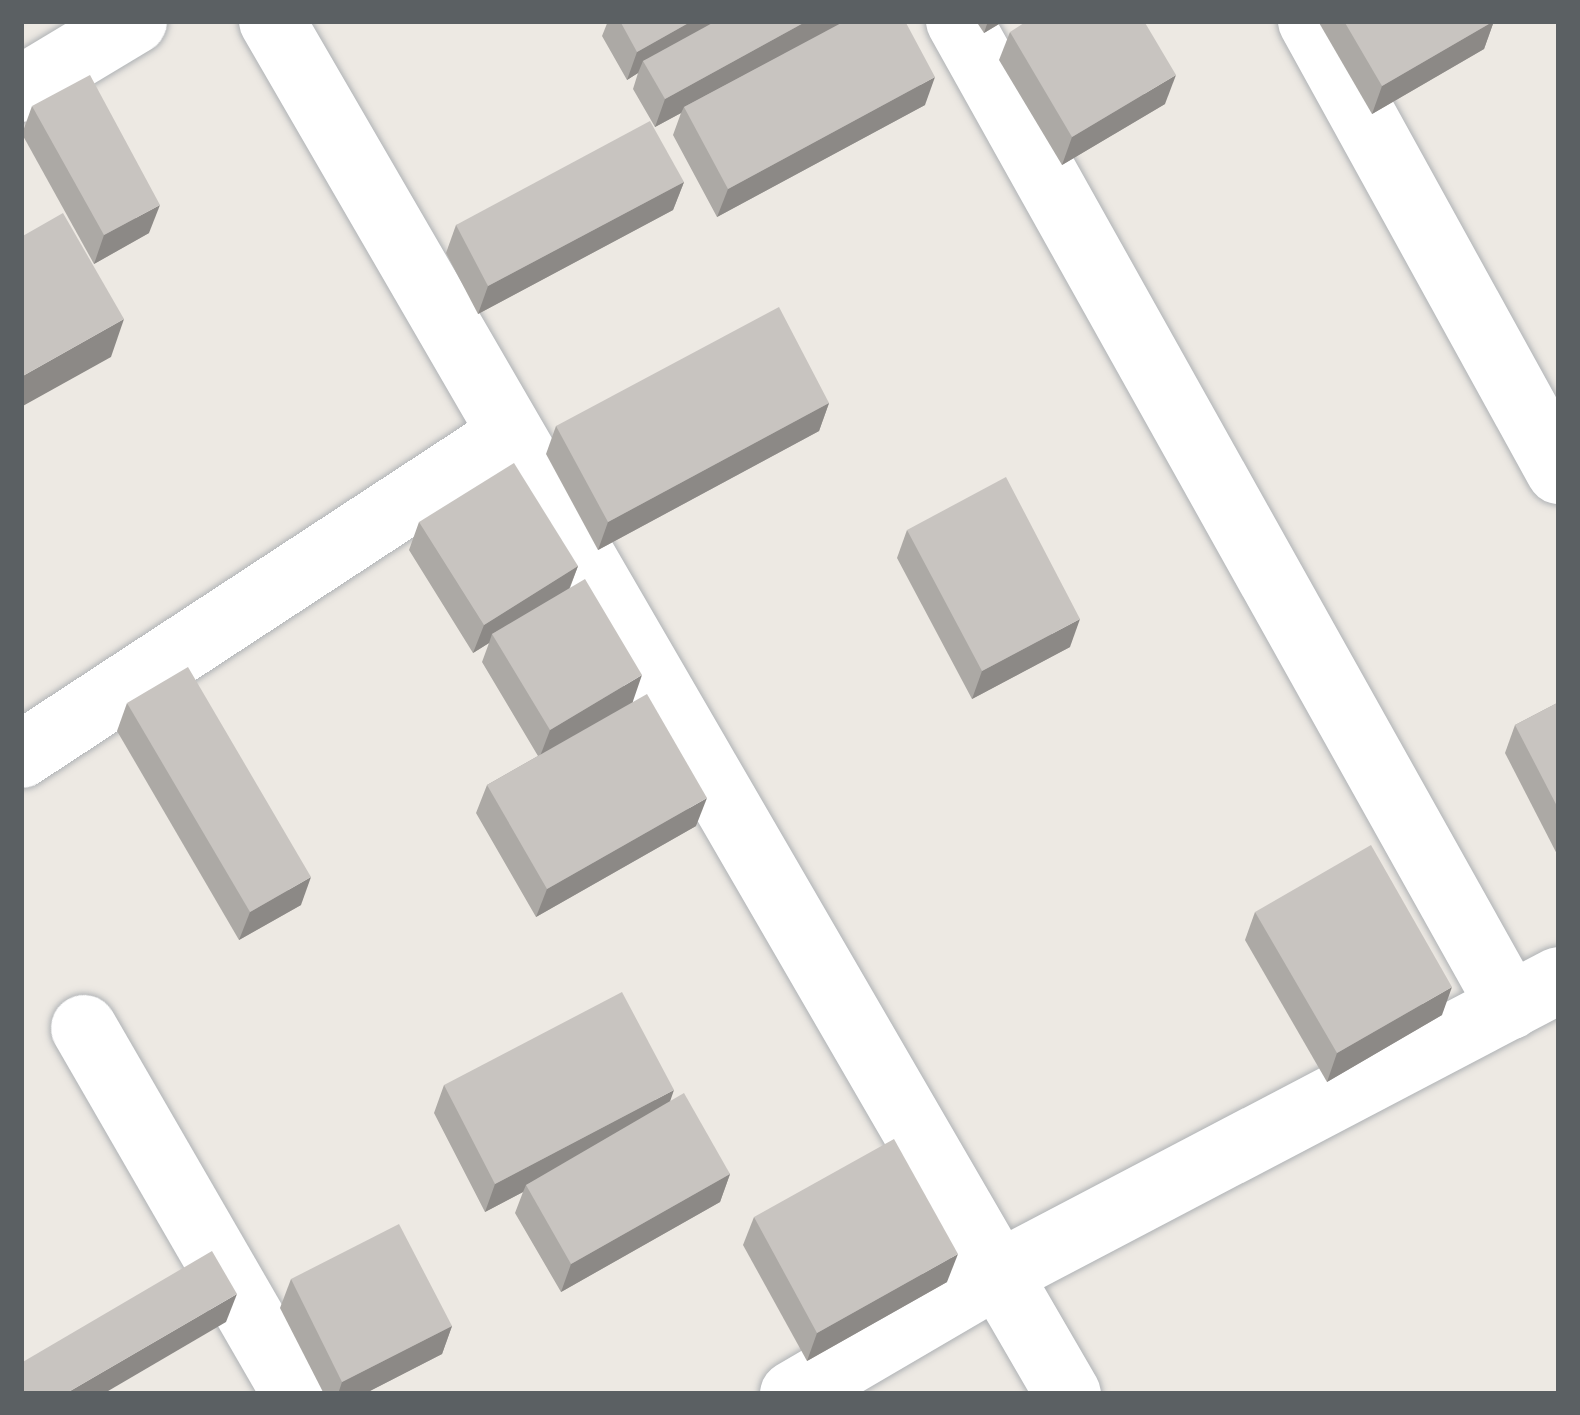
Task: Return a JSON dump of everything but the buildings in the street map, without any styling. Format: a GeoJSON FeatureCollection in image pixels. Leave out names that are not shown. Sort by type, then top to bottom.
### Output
{"type":"FeatureCollection","features":[{"type":"Feature","properties":{"kind":"street"},"geometry":{"type":"LineString","coordinates":[[21,89],[134,21]]}},
{"type":"Feature","properties":{"kind":"street"},"geometry":{"type":"LineString","coordinates":[[272,21],[1068,1394]]}},
{"type":"Feature","properties":{"kind":"street"},"geometry":{"type":"LineString","coordinates":[[793,1394],[1000,1274],[1535,993],[958,21]]}},
{"type":"Feature","properties":{"kind":"street"},"geometry":{"type":"LineString","coordinates":[[1311,21],[1559,471]]}},
{"type":"Feature","properties":{"kind":"street"},"geometry":{"type":"LineString","coordinates":[[21,755],[509,434]]}},
{"type":"Feature","properties":{"kind":"street"},"geometry":{"type":"LineString","coordinates":[[84,1028],[295,1394]]}}]}
